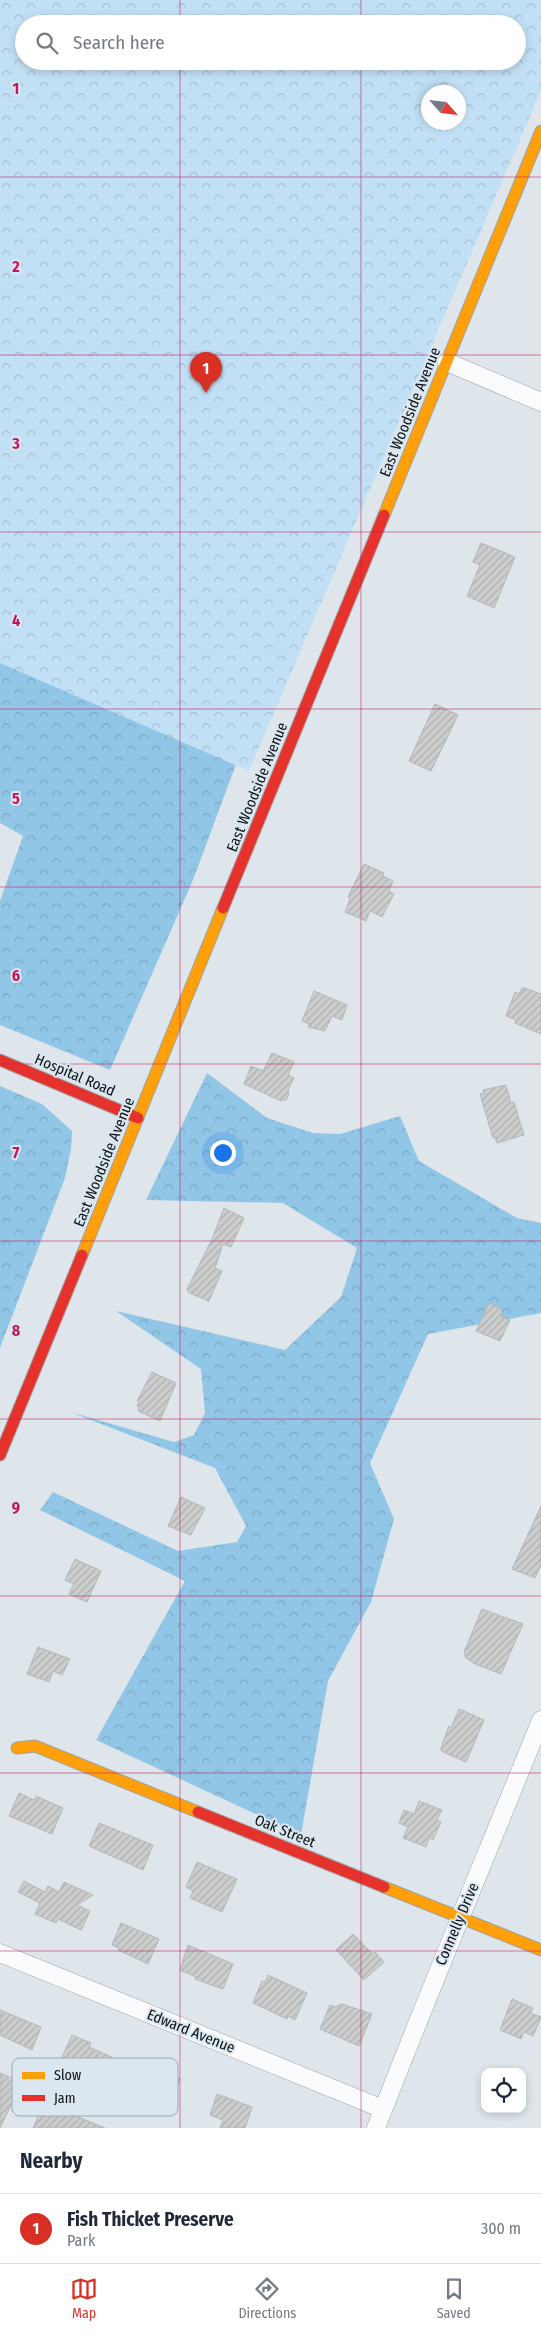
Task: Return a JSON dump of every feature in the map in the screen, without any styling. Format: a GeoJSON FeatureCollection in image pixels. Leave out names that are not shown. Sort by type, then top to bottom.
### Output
{"type":"FeatureCollection","features":[{"type":"Feature","properties":{"kind":"main road","name":"East Woodside Avenue"},"geometry":{"type":"LineString","coordinates":[[0,1455],[541,131]]}},
{"type":"Feature","properties":{"kind":"main road","name":"Hospital Road"},"geometry":{"type":"LineString","coordinates":[[0,1060],[138,1118]]}},
{"type":"Feature","properties":{"kind":"main road","name":"Oak Street"},"geometry":{"type":"LineString","coordinates":[[17,1748],[35,1746],[541,1950]]}},
{"type":"Feature","properties":{"kind":"street"},"geometry":{"type":"LineString","coordinates":[[446,362],[541,402]]}},
{"type":"Feature","properties":{"kind":"street","name":"Connelly Drive"},"geometry":{"type":"LineString","coordinates":[[376,2128],[460,1916],[498,1830],[540,1724]]}},
{"type":"Feature","properties":{"kind":"street","name":"Edward Avenue"},"geometry":{"type":"LineString","coordinates":[[0,1953],[383,2109]]}},
{"type":"Feature","properties":{"kind":"green space"},"geometry":{"type":"Polygon","coordinates":[[[0,0],[541,0],[541,33],[526,69],[526,15],[15,15],[15,70],[526,70],[241,751],[193,880],[110,1070],[0,1025],[0,901],[23,836],[0,823],[0,0]]]}},
{"type":"Feature","properties":{"kind":"green space"},"geometry":{"type":"Polygon","coordinates":[[[0,0],[541,0],[541,91],[249,771],[0,663],[0,0]]]}},
{"type":"Feature","properties":{"kind":"green space"},"geometry":{"type":"Polygon","coordinates":[[[207,1073],[267,1118],[313,1133],[340,1134],[400,1116],[419,1161],[517,1218],[541,1223],[541,1313],[428,1334],[370,1463],[394,1519],[371,1602],[328,1681],[301,1835],[96,1740],[185,1581],[40,1510],[53,1492],[178,1551],[237,1542],[246,1526],[215,1468],[70,1412],[174,1442],[194,1435],[205,1413],[201,1369],[116,1311],[285,1350],[341,1297],[357,1248],[283,1203],[146,1200],[207,1073]]]}},
{"type":"Feature","properties":{"kind":"green space"},"geometry":{"type":"Polygon","coordinates":[[[0,1086],[42,1104],[72,1131],[71,1149],[65,1178],[0,1348],[0,1086]]]}},
{"type":"Feature","properties":{"kind":"building"},"geometry":{"type":"Polygon","coordinates":[[[481,543],[515,557],[494,608],[467,596],[480,565],[473,562],[481,543]]]}},
{"type":"Feature","properties":{"kind":"building"},"geometry":{"type":"Polygon","coordinates":[[[435,704],[458,715],[431,771],[409,761],[435,704]]]}},
{"type":"Feature","properties":{"kind":"building"},"geometry":{"type":"Polygon","coordinates":[[[364,864],[384,873],[383,876],[393,881],[389,891],[394,894],[382,917],[370,911],[366,921],[345,912],[350,899],[348,897],[364,864]]]}},
{"type":"Feature","properties":{"kind":"building"},"geometry":{"type":"Polygon","coordinates":[[[522,988],[541,994],[541,1034],[515,1023],[516,1020],[506,1016],[515,992],[519,994],[522,988]]]}},
{"type":"Feature","properties":{"kind":"building"},"geometry":{"type":"Polygon","coordinates":[[[314,991],[347,1005],[342,1020],[332,1016],[325,1031],[308,1027],[309,1024],[302,1021],[314,991]]]}},
{"type":"Feature","properties":{"kind":"building"},"geometry":{"type":"Polygon","coordinates":[[[272,1053],[294,1062],[288,1075],[294,1078],[288,1090],[287,1099],[281,1101],[244,1084],[251,1066],[263,1071],[272,1053]]]}},
{"type":"Feature","properties":{"kind":"building"},"geometry":{"type":"Polygon","coordinates":[[[506,1085],[511,1103],[514,1102],[524,1135],[497,1143],[495,1137],[493,1138],[480,1094],[484,1093],[483,1090],[506,1085]]]}},
{"type":"Feature","properties":{"kind":"building"},"geometry":{"type":"Polygon","coordinates":[[[224,1208],[244,1218],[231,1247],[223,1244],[215,1268],[222,1271],[209,1301],[189,1293],[187,1289],[212,1239],[224,1208]]]}},
{"type":"Feature","properties":{"kind":"building"},"geometry":{"type":"Polygon","coordinates":[[[489,1303],[502,1309],[501,1316],[510,1320],[500,1341],[476,1331],[489,1303]]]}},
{"type":"Feature","properties":{"kind":"building"},"geometry":{"type":"Polygon","coordinates":[[[152,1372],[176,1383],[160,1421],[138,1411],[139,1407],[137,1406],[139,1402],[137,1401],[152,1372]]]}},
{"type":"Feature","properties":{"kind":"building"},"geometry":{"type":"Polygon","coordinates":[[[181,1497],[205,1508],[191,1535],[168,1526],[181,1497]]]}},
{"type":"Feature","properties":{"kind":"building"},"geometry":{"type":"Polygon","coordinates":[[[541,1506],[541,1565],[535,1578],[512,1569],[541,1506]]]}},
{"type":"Feature","properties":{"kind":"building"},"geometry":{"type":"Polygon","coordinates":[[[75,1559],[101,1571],[87,1602],[69,1594],[74,1584],[65,1580],[75,1559]]]}},
{"type":"Feature","properties":{"kind":"building"},"geometry":{"type":"Polygon","coordinates":[[[482,1609],[523,1624],[501,1674],[475,1664],[466,1658],[464,1652],[482,1609]]]}},
{"type":"Feature","properties":{"kind":"building"},"geometry":{"type":"Polygon","coordinates":[[[38,1647],[70,1659],[62,1675],[53,1671],[49,1682],[27,1674],[38,1647]]]}},
{"type":"Feature","properties":{"kind":"building"},"geometry":{"type":"Polygon","coordinates":[[[459,1709],[484,1720],[466,1762],[441,1751],[449,1726],[451,1728],[459,1709]]]}},
{"type":"Feature","properties":{"kind":"building"},"geometry":{"type":"Polygon","coordinates":[[[19,1793],[34,1800],[36,1796],[63,1808],[52,1834],[9,1816],[19,1793]]]}},
{"type":"Feature","properties":{"kind":"building"},"geometry":{"type":"Polygon","coordinates":[[[419,1801],[442,1810],[437,1820],[441,1822],[433,1840],[429,1838],[426,1847],[403,1838],[408,1827],[399,1823],[404,1810],[414,1814],[419,1801]]]}},
{"type":"Feature","properties":{"kind":"building"},"geometry":{"type":"Polygon","coordinates":[[[99,1823],[153,1845],[143,1870],[89,1846],[99,1823]]]}},
{"type":"Feature","properties":{"kind":"building"},"geometry":{"type":"Polygon","coordinates":[[[197,1862],[237,1879],[222,1912],[190,1898],[193,1891],[186,1887],[197,1862]]]}},
{"type":"Feature","properties":{"kind":"building"},"geometry":{"type":"Polygon","coordinates":[[[24,1881],[45,1892],[48,1886],[59,1892],[64,1882],[93,1895],[77,1905],[90,1911],[81,1930],[58,1919],[56,1923],[35,1914],[40,1903],[18,1892],[24,1881]]]}},
{"type":"Feature","properties":{"kind":"building"},"geometry":{"type":"Polygon","coordinates":[[[121,1923],[159,1939],[148,1964],[118,1950],[119,1948],[112,1945],[121,1923]]]}},
{"type":"Feature","properties":{"kind":"building"},"geometry":{"type":"Polygon","coordinates":[[[353,1934],[384,1962],[364,1980],[336,1950],[353,1934]]]}},
{"type":"Feature","properties":{"kind":"building"},"geometry":{"type":"Polygon","coordinates":[[[188,1945],[233,1964],[223,1989],[195,1979],[196,1977],[180,1970],[188,1945]]]}},
{"type":"Feature","properties":{"kind":"building"},"geometry":{"type":"Polygon","coordinates":[[[268,1975],[307,1993],[295,2020],[288,2016],[287,2019],[253,2003],[262,1981],[265,1982],[268,1975]]]}},
{"type":"Feature","properties":{"kind":"building"},"geometry":{"type":"Polygon","coordinates":[[[512,1999],[533,2008],[530,2013],[541,2017],[533,2036],[524,2032],[521,2039],[500,2030],[512,1999]]]}},
{"type":"Feature","properties":{"kind":"building"},"geometry":{"type":"Polygon","coordinates":[[[342,2004],[372,2014],[359,2046],[320,2029],[330,2005],[335,2007],[342,2004]]]}},
{"type":"Feature","properties":{"kind":"building"},"geometry":{"type":"Polygon","coordinates":[[[0,2010],[41,2027],[32,2050],[0,2035],[0,2010]]]}},
{"type":"Feature","properties":{"kind":"building"},"geometry":{"type":"Polygon","coordinates":[[[72,2035],[91,2043],[89,2047],[112,2057],[112,2058],[62,2058],[72,2035]]]}},
{"type":"Feature","properties":{"kind":"building"},"geometry":{"type":"Polygon","coordinates":[[[0,2073],[12,2078],[12,2103],[0,2128],[0,2073]]]}},
{"type":"Feature","properties":{"kind":"building"},"geometry":{"type":"Polygon","coordinates":[[[217,2094],[252,2107],[245,2128],[220,2128],[223,2120],[210,2115],[217,2094]]]}},
{"type":"Feature","properties":{"kind":"building"},"geometry":{"type":"Polygon","coordinates":[[[36,2116],[76,2116],[105,2128],[33,2128],[38,2117],[36,2116]]]}},
{"type":"Feature","properties":{"kind":"traffic: slow"},"geometry":{"type":"LineString","coordinates":[[384,515],[541,131]]}},
{"type":"Feature","properties":{"kind":"traffic: slow"},"geometry":{"type":"LineString","coordinates":[[82,1255],[223,908]]}},
{"type":"Feature","properties":{"kind":"traffic: slow"},"geometry":{"type":"LineString","coordinates":[[17,1748],[35,1746],[198,1812]]}},
{"type":"Feature","properties":{"kind":"traffic: slow"},"geometry":{"type":"LineString","coordinates":[[384,1887],[541,1950]]}},
{"type":"Feature","properties":{"kind":"traffic: jam"},"geometry":{"type":"LineString","coordinates":[[223,908],[384,515]]}},
{"type":"Feature","properties":{"kind":"traffic: jam"},"geometry":{"type":"LineString","coordinates":[[0,1060],[138,1118]]}},
{"type":"Feature","properties":{"kind":"traffic: jam"},"geometry":{"type":"LineString","coordinates":[[0,1455],[82,1255]]}},
{"type":"Feature","properties":{"kind":"traffic: jam"},"geometry":{"type":"LineString","coordinates":[[198,1812],[384,1887]]}},
{"type":"Feature","properties":{"kind":"place","name":"Fish Thicket Preserve"},"geometry":{"type":"Point","coordinates":[206,393]}}]}
